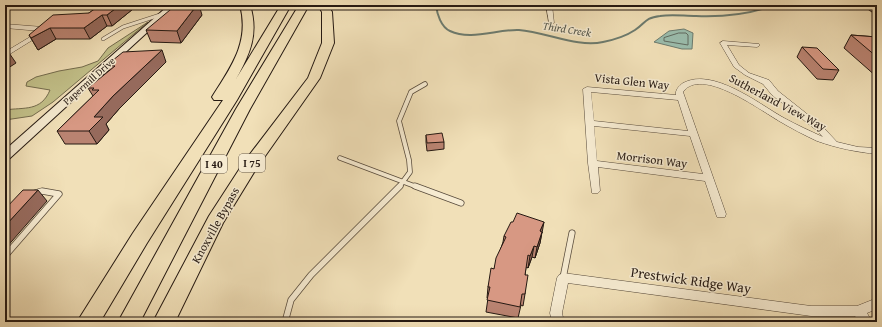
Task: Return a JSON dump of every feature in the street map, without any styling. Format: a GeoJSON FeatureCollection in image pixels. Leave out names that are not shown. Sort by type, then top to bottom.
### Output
{"type":"FeatureCollection","features":[{"type":"Feature","properties":{"kind":"highway"},"geometry":{"type":"LineString","coordinates":[[140,238],[190,146],[238,64],[250,34],[249,16],[245,5]]}},
{"type":"Feature","properties":{"kind":"highway","name":"I 40"},"geometry":{"type":"LineString","coordinates":[[88,322],[140,238],[230,100],[286,5]]}},
{"type":"Feature","properties":{"kind":"highway","name":"Knoxville Bypass"},"geometry":{"type":"LineString","coordinates":[[164,322],[215,221],[250,166],[314,78],[328,43],[327,12],[324,5]]}},
{"type":"Feature","properties":{"kind":"highway","name":"I 40"},"geometry":{"type":"LineString","coordinates":[[129,322],[243,109],[303,6]]}},
{"type":"Feature","properties":{"kind":"main road"},"geometry":{"type":"LineString","coordinates":[[867,5],[877,12]]}},
{"type":"Feature","properties":{"kind":"main road","name":"Papermill Drive"},"geometry":{"type":"LineString","coordinates":[[5,156],[169,9]]}},
{"type":"Feature","properties":{"kind":"street"},"geometry":{"type":"LineString","coordinates":[[549,5],[552,22]]}},
{"type":"Feature","properties":{"kind":"street"},"geometry":{"type":"LineString","coordinates":[[5,26],[43,29],[44,32],[5,55]]}},
{"type":"Feature","properties":{"kind":"street"},"geometry":{"type":"LineString","coordinates":[[757,45],[723,43],[736,66],[747,74],[766,82],[775,93],[818,127],[835,144]]}},
{"type":"Feature","properties":{"kind":"street","name":"Sutherland View Way"},"geometry":{"type":"LineString","coordinates":[[681,98],[679,92],[686,84],[694,82],[720,84],[814,137],[863,151],[877,151]]}},
{"type":"Feature","properties":{"kind":"street","name":"Vista Glen Way"},"geometry":{"type":"LineString","coordinates":[[595,191],[587,89],[681,98]]}},
{"type":"Feature","properties":{"kind":"street"},"geometry":{"type":"LineString","coordinates":[[681,98],[722,214]]}},
{"type":"Feature","properties":{"kind":"street"},"geometry":{"type":"LineString","coordinates":[[589,122],[693,134]]}},
{"type":"Feature","properties":{"kind":"street","name":"Morrison Way"},"geometry":{"type":"LineString","coordinates":[[592,163],[709,178]]}},
{"type":"Feature","properties":{"kind":"street"},"geometry":{"type":"LineString","coordinates":[[558,322],[556,313],[563,278]]}},
{"type":"Feature","properties":{"kind":"street","name":"Prestwick Ridge Way"},"geometry":{"type":"LineString","coordinates":[[563,278],[810,311],[858,311],[877,303]]}},
{"type":"Feature","properties":{"kind":"street"},"geometry":{"type":"LineString","coordinates":[[858,311],[866,322]]}},
{"type":"Feature","properties":{"kind":"lane"},"geometry":{"type":"LineString","coordinates":[[152,5],[169,9]]}},
{"type":"Feature","properties":{"kind":"lane"},"geometry":{"type":"LineString","coordinates":[[103,39],[123,27],[169,9]]}},
{"type":"Feature","properties":{"kind":"lane"},"geometry":{"type":"LineString","coordinates":[[285,322],[291,300],[311,275],[403,182],[410,172],[409,160],[399,121],[411,92],[425,84]]}},
{"type":"Feature","properties":{"kind":"lane"},"geometry":{"type":"LineString","coordinates":[[340,158],[461,203]]}},
{"type":"Feature","properties":{"kind":"lane"},"geometry":{"type":"LineString","coordinates":[[5,256],[59,194],[42,191],[30,195]]}},
{"type":"Feature","properties":{"kind":"lane"},"geometry":{"type":"LineString","coordinates":[[563,278],[572,233]]}},
{"type":"Feature","properties":{"kind":"shaded area"},"geometry":{"type":"Polygon","coordinates":[[[148,22],[53,102],[32,116],[5,120],[5,110],[37,105],[42,102],[50,90],[26,86],[27,82],[36,77],[82,67],[98,61],[108,48],[148,22]]]}},
{"type":"Feature","properties":{"kind":"water"},"geometry":{"type":"Polygon","coordinates":[[[684,29],[693,33],[692,49],[682,49],[654,42],[669,31],[684,29]]]}},
{"type":"Feature","properties":{"kind":"building"},"geometry":{"type":"Polygon","coordinates":[[[100,5],[120,5],[107,15],[102,15],[84,28],[50,28],[31,38],[29,35],[53,15],[89,13],[100,5]]]}},
{"type":"Feature","properties":{"kind":"building"},"geometry":{"type":"Polygon","coordinates":[[[176,5],[197,5],[177,31],[146,30],[176,5]]]}},
{"type":"Feature","properties":{"kind":"building"},"geometry":{"type":"Polygon","coordinates":[[[851,35],[877,37],[877,57],[851,35]]]}},
{"type":"Feature","properties":{"kind":"building"},"geometry":{"type":"Polygon","coordinates":[[[802,47],[817,48],[839,70],[823,69],[802,47]]]}},
{"type":"Feature","properties":{"kind":"building"},"geometry":{"type":"Polygon","coordinates":[[[162,50],[113,96],[94,117],[103,117],[89,131],[57,131],[99,90],[92,90],[94,88],[88,88],[115,66],[107,65],[123,52],[162,50]]]}},
{"type":"Feature","properties":{"kind":"building"},"geometry":{"type":"Polygon","coordinates":[[[442,133],[444,142],[427,143],[426,135],[442,133]]]}},
{"type":"Feature","properties":{"kind":"building"},"geometry":{"type":"Polygon","coordinates":[[[23,190],[38,190],[5,226],[5,209],[23,190]]]}},
{"type":"Feature","properties":{"kind":"building"},"geometry":{"type":"Polygon","coordinates":[[[517,213],[544,222],[540,231],[542,232],[537,247],[534,246],[530,256],[528,255],[525,275],[528,275],[525,294],[522,294],[520,307],[487,300],[490,287],[488,287],[491,268],[494,269],[496,258],[506,237],[504,236],[517,213]]]}},
{"type":"Feature","properties":{"kind":"waterway","name":"Third Creek"},"geometry":{"type":"LineString","coordinates":[[436,5],[438,16],[444,27],[458,34],[475,35],[519,30],[583,43],[607,41],[624,36],[635,30],[648,19],[655,17],[669,15],[736,15],[774,5]]}}]}
